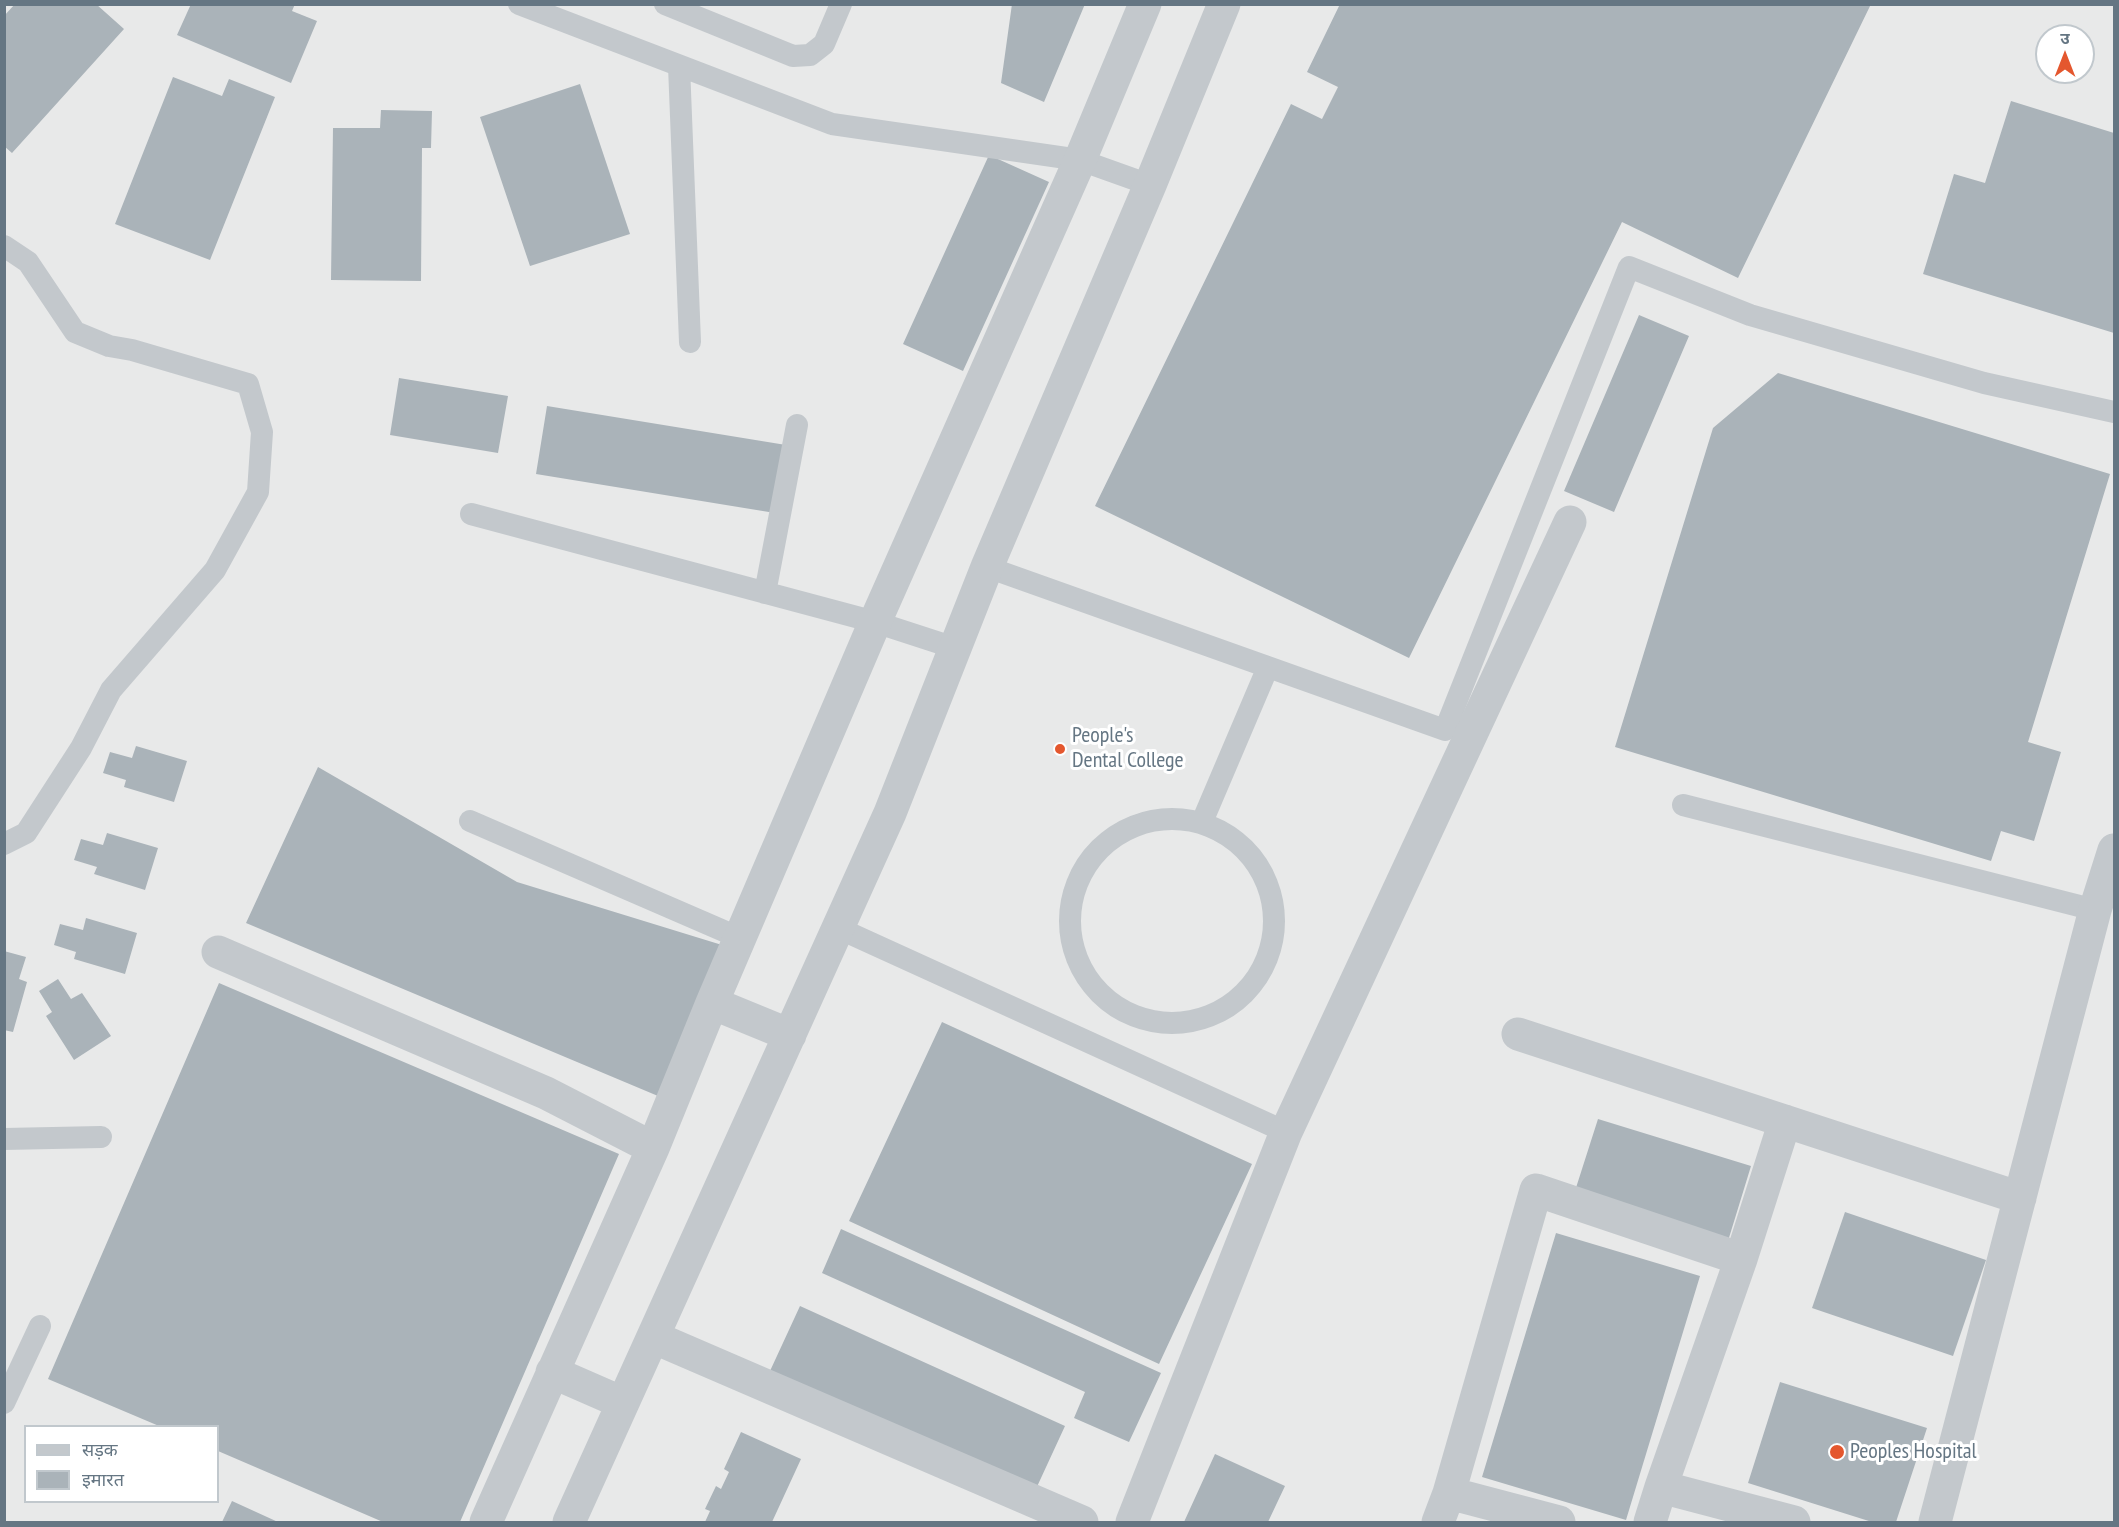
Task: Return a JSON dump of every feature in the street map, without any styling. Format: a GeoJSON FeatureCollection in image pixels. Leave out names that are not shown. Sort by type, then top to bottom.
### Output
{"type":"FeatureCollection","features":[{"type":"Feature","properties":{"kind":"street"},"geometry":{"type":"LineString","coordinates":[[486,1522],[653,1148],[712,1003],[875,622],[1080,160],[1145,4]]}},
{"type":"Feature","properties":{"kind":"street"},"geometry":{"type":"LineString","coordinates":[[569,1522],[890,813],[987,567],[1150,185],[1224,4]]}},
{"type":"Feature","properties":{"kind":"street"},"geometry":{"type":"LineString","coordinates":[[1132,1522],[1286,1132],[1570,522]]}},
{"type":"Feature","properties":{"kind":"street"},"geometry":{"type":"LineString","coordinates":[[1935,1522],[2095,910],[2115,850]]}},
{"type":"Feature","properties":{"kind":"street"},"geometry":{"type":"LineString","coordinates":[[218,952],[546,1093],[653,1148]]}},
{"type":"Feature","properties":{"kind":"street"},"geometry":{"type":"LineString","coordinates":[[712,1003],[790,1035]]}},
{"type":"Feature","properties":{"kind":"street"},"geometry":{"type":"LineString","coordinates":[[1518,1034],[2020,1198]]}},
{"type":"Feature","properties":{"kind":"street"},"geometry":{"type":"LineString","coordinates":[[1650,1522],[1741,1259],[1785,1121]]}},
{"type":"Feature","properties":{"kind":"street"},"geometry":{"type":"LineString","coordinates":[[1559,1522],[1443,1508],[1536,1190],[1741,1259]]}},
{"type":"Feature","properties":{"kind":"street"},"geometry":{"type":"LineString","coordinates":[[653,1337],[1082,1522]]}},
{"type":"Feature","properties":{"kind":"street"},"geometry":{"type":"LineString","coordinates":[[552,1372],[623,1403]]}},
{"type":"Feature","properties":{"kind":"street"},"geometry":{"type":"LineString","coordinates":[[1661,1487],[1794,1522]]}},
{"type":"Feature","properties":{"kind":"lane"},"geometry":{"type":"LineString","coordinates":[[519,4],[832,124],[1080,160],[1150,185]]}},
{"type":"Feature","properties":{"kind":"lane"},"geometry":{"type":"LineString","coordinates":[[665,4],[793,56],[810,56],[824,44],[841,4]]}},
{"type":"Feature","properties":{"kind":"lane"},"geometry":{"type":"LineString","coordinates":[[679,66],[690,342]]}},
{"type":"Feature","properties":{"kind":"lane"},"geometry":{"type":"LineString","coordinates":[[4,246],[28,262],[75,332],[109,346],[132,350],[248,384],[262,432],[258,492],[215,570],[111,690],[81,748],[26,833],[4,844]]}},
{"type":"Feature","properties":{"kind":"lane"},"geometry":{"type":"LineString","coordinates":[[987,567],[1446,730],[1629,267],[1750,315],[1984,383],[2115,412]]}},
{"type":"Feature","properties":{"kind":"lane"},"geometry":{"type":"LineString","coordinates":[[765,593],[797,425]]}},
{"type":"Feature","properties":{"kind":"lane"},"geometry":{"type":"LineString","coordinates":[[471,514],[875,622],[955,648]]}},
{"type":"Feature","properties":{"kind":"lane"},"geometry":{"type":"LineString","coordinates":[[1202,822],[1268,667]]}},
{"type":"Feature","properties":{"kind":"lane"},"geometry":{"type":"LineString","coordinates":[[1683,804],[2095,910]]}},
{"type":"Feature","properties":{"kind":"lane"},"geometry":{"type":"LineString","coordinates":[[1161,819],[1202,822],[1228,835],[1254,858],[1271,889],[1276,924],[1269,958],[1251,988],[1226,1010],[1196,1022],[1162,1024],[1130,1016],[1103,998],[1082,971],[1074,951],[1070,940],[1070,908],[1079,876],[1098,849],[1127,829],[1161,819]]}},
{"type":"Feature","properties":{"kind":"lane"},"geometry":{"type":"LineString","coordinates":[[470,821],[740,938]]}},
{"type":"Feature","properties":{"kind":"lane"},"geometry":{"type":"LineString","coordinates":[[838,928],[1286,1132]]}},
{"type":"Feature","properties":{"kind":"lane"},"geometry":{"type":"LineString","coordinates":[[4,1139],[101,1137]]}},
{"type":"Feature","properties":{"kind":"lane"},"geometry":{"type":"LineString","coordinates":[[4,1403],[40,1326]]}},
{"type":"Feature","properties":{"kind":"shaded area","name":"People's Dental College"},"geometry":{"type":"Polygon","coordinates":[[[5,5],[2114,5],[2114,1522],[5,1522],[5,5]]]}},
{"type":"Feature","properties":{"kind":"building"},"geometry":{"type":"Polygon","coordinates":[[[15,4],[96,4],[124,29],[12,153],[4,146],[4,16],[15,4]]]}},
{"type":"Feature","properties":{"kind":"building"},"geometry":{"type":"Polygon","coordinates":[[[191,4],[295,4],[292,11],[317,21],[291,83],[177,35],[191,4]]]}},
{"type":"Feature","properties":{"kind":"building"},"geometry":{"type":"Polygon","coordinates":[[[1012,4],[1085,4],[1044,102],[1001,83],[1012,4]]]}},
{"type":"Feature","properties":{"kind":"building"},"geometry":{"type":"Polygon","coordinates":[[[1340,4],[1871,4],[1738,278],[1622,222],[1409,658],[1095,506],[1291,104],[1322,119],[1338,87],[1307,72],[1340,4]]]}},
{"type":"Feature","properties":{"kind":"building"},"geometry":{"type":"Polygon","coordinates":[[[173,77],[222,96],[229,79],[275,97],[210,260],[115,224],[173,77]]]}},
{"type":"Feature","properties":{"kind":"building"},"geometry":{"type":"Polygon","coordinates":[[[580,84],[630,234],[530,266],[480,117],[580,84]]]}},
{"type":"Feature","properties":{"kind":"building"},"geometry":{"type":"Polygon","coordinates":[[[2011,101],[2114,133],[2114,333],[1923,274],[1954,174],[1985,183],[2011,101]]]}},
{"type":"Feature","properties":{"kind":"building"},"geometry":{"type":"Polygon","coordinates":[[[381,110],[432,111],[431,148],[422,148],[421,281],[331,280],[333,128],[380,128],[381,110]]]}},
{"type":"Feature","properties":{"kind":"building"},"geometry":{"type":"Polygon","coordinates":[[[989,155],[1049,182],[963,371],[903,344],[989,155]]]}},
{"type":"Feature","properties":{"kind":"building"},"geometry":{"type":"Polygon","coordinates":[[[1639,315],[1689,336],[1614,512],[1564,491],[1639,315]]]}},
{"type":"Feature","properties":{"kind":"building"},"geometry":{"type":"Polygon","coordinates":[[[1778,373],[2110,474],[2028,742],[2061,752],[2034,841],[2001,831],[1991,861],[1615,747],[1713,428],[1778,373]]]}},
{"type":"Feature","properties":{"kind":"building"},"geometry":{"type":"Polygon","coordinates":[[[399,378],[508,396],[498,453],[390,435],[399,378]]]}},
{"type":"Feature","properties":{"kind":"building"},"geometry":{"type":"Polygon","coordinates":[[[547,406],[786,445],[775,513],[536,474],[547,406]]]}},
{"type":"Feature","properties":{"kind":"building"},"geometry":{"type":"Polygon","coordinates":[[[136,746],[187,761],[174,802],[124,787],[126,780],[103,773],[110,752],[132,758],[136,746]]]}},
{"type":"Feature","properties":{"kind":"building"},"geometry":{"type":"Polygon","coordinates":[[[318,767],[517,882],[722,945],[658,1096],[246,923],[318,767]]]}},
{"type":"Feature","properties":{"kind":"building"},"geometry":{"type":"Polygon","coordinates":[[[107,833],[158,848],[145,890],[94,874],[97,867],[74,860],[81,839],[103,845],[107,833]]]}},
{"type":"Feature","properties":{"kind":"building"},"geometry":{"type":"Polygon","coordinates":[[[86,918],[137,933],[125,974],[74,959],[76,952],[54,945],[60,924],[83,930],[86,918]]]}},
{"type":"Feature","properties":{"kind":"building"},"geometry":{"type":"Polygon","coordinates":[[[4,951],[26,957],[19,979],[27,982],[13,1032],[4,1030],[4,951]]]}},
{"type":"Feature","properties":{"kind":"building"},"geometry":{"type":"Polygon","coordinates":[[[58,979],[71,999],[82,993],[111,1036],[74,1060],[46,1016],[52,1012],[39,991],[58,979]]]}},
{"type":"Feature","properties":{"kind":"building"},"geometry":{"type":"Polygon","coordinates":[[[219,983],[619,1154],[460,1522],[383,1522],[219,1451],[219,1425],[157,1425],[48,1379],[219,983]]]}},
{"type":"Feature","properties":{"kind":"building"},"geometry":{"type":"Polygon","coordinates":[[[942,1022],[1252,1164],[1159,1364],[849,1221],[942,1022]]]}},
{"type":"Feature","properties":{"kind":"building"},"geometry":{"type":"Polygon","coordinates":[[[1598,1119],[1751,1166],[1728,1241],[1574,1194],[1598,1119]]]}},
{"type":"Feature","properties":{"kind":"building"},"geometry":{"type":"Polygon","coordinates":[[[1845,1212],[1986,1260],[1953,1356],[1812,1308],[1845,1212]]]}},
{"type":"Feature","properties":{"kind":"building"},"geometry":{"type":"Polygon","coordinates":[[[841,1229],[1161,1373],[1129,1442],[1074,1418],[1085,1392],[822,1273],[841,1229]]]}},
{"type":"Feature","properties":{"kind":"building"},"geometry":{"type":"Polygon","coordinates":[[[1556,1233],[1700,1276],[1626,1520],[1482,1477],[1556,1233]]]}},
{"type":"Feature","properties":{"kind":"building"},"geometry":{"type":"Polygon","coordinates":[[[800,1306],[1065,1426],[1035,1491],[770,1371],[800,1306]]]}},
{"type":"Feature","properties":{"kind":"building"},"geometry":{"type":"Polygon","coordinates":[[[1780,1382],[1927,1428],[1896,1522],[1872,1522],[1748,1483],[1780,1382]]]}},
{"type":"Feature","properties":{"kind":"building"},"geometry":{"type":"Polygon","coordinates":[[[741,1432],[801,1459],[772,1522],[705,1522],[710,1511],[705,1509],[716,1486],[721,1489],[729,1472],[724,1469],[741,1432]]]}},
{"type":"Feature","properties":{"kind":"building"},"geometry":{"type":"Polygon","coordinates":[[[1215,1454],[1285,1486],[1268,1522],[1184,1522],[1215,1454]]]}},
{"type":"Feature","properties":{"kind":"building"},"geometry":{"type":"Polygon","coordinates":[[[232,1501],[278,1522],[222,1522],[232,1501]]]}},
{"type":"Feature","properties":{"kind":"place","name":"People's Dental College"},"geometry":{"type":"Point","coordinates":[1060,749]}},
{"type":"Feature","properties":{"kind":"place","name":"Peoples Hospital"},"geometry":{"type":"Point","coordinates":[1837,1452]}}]}
